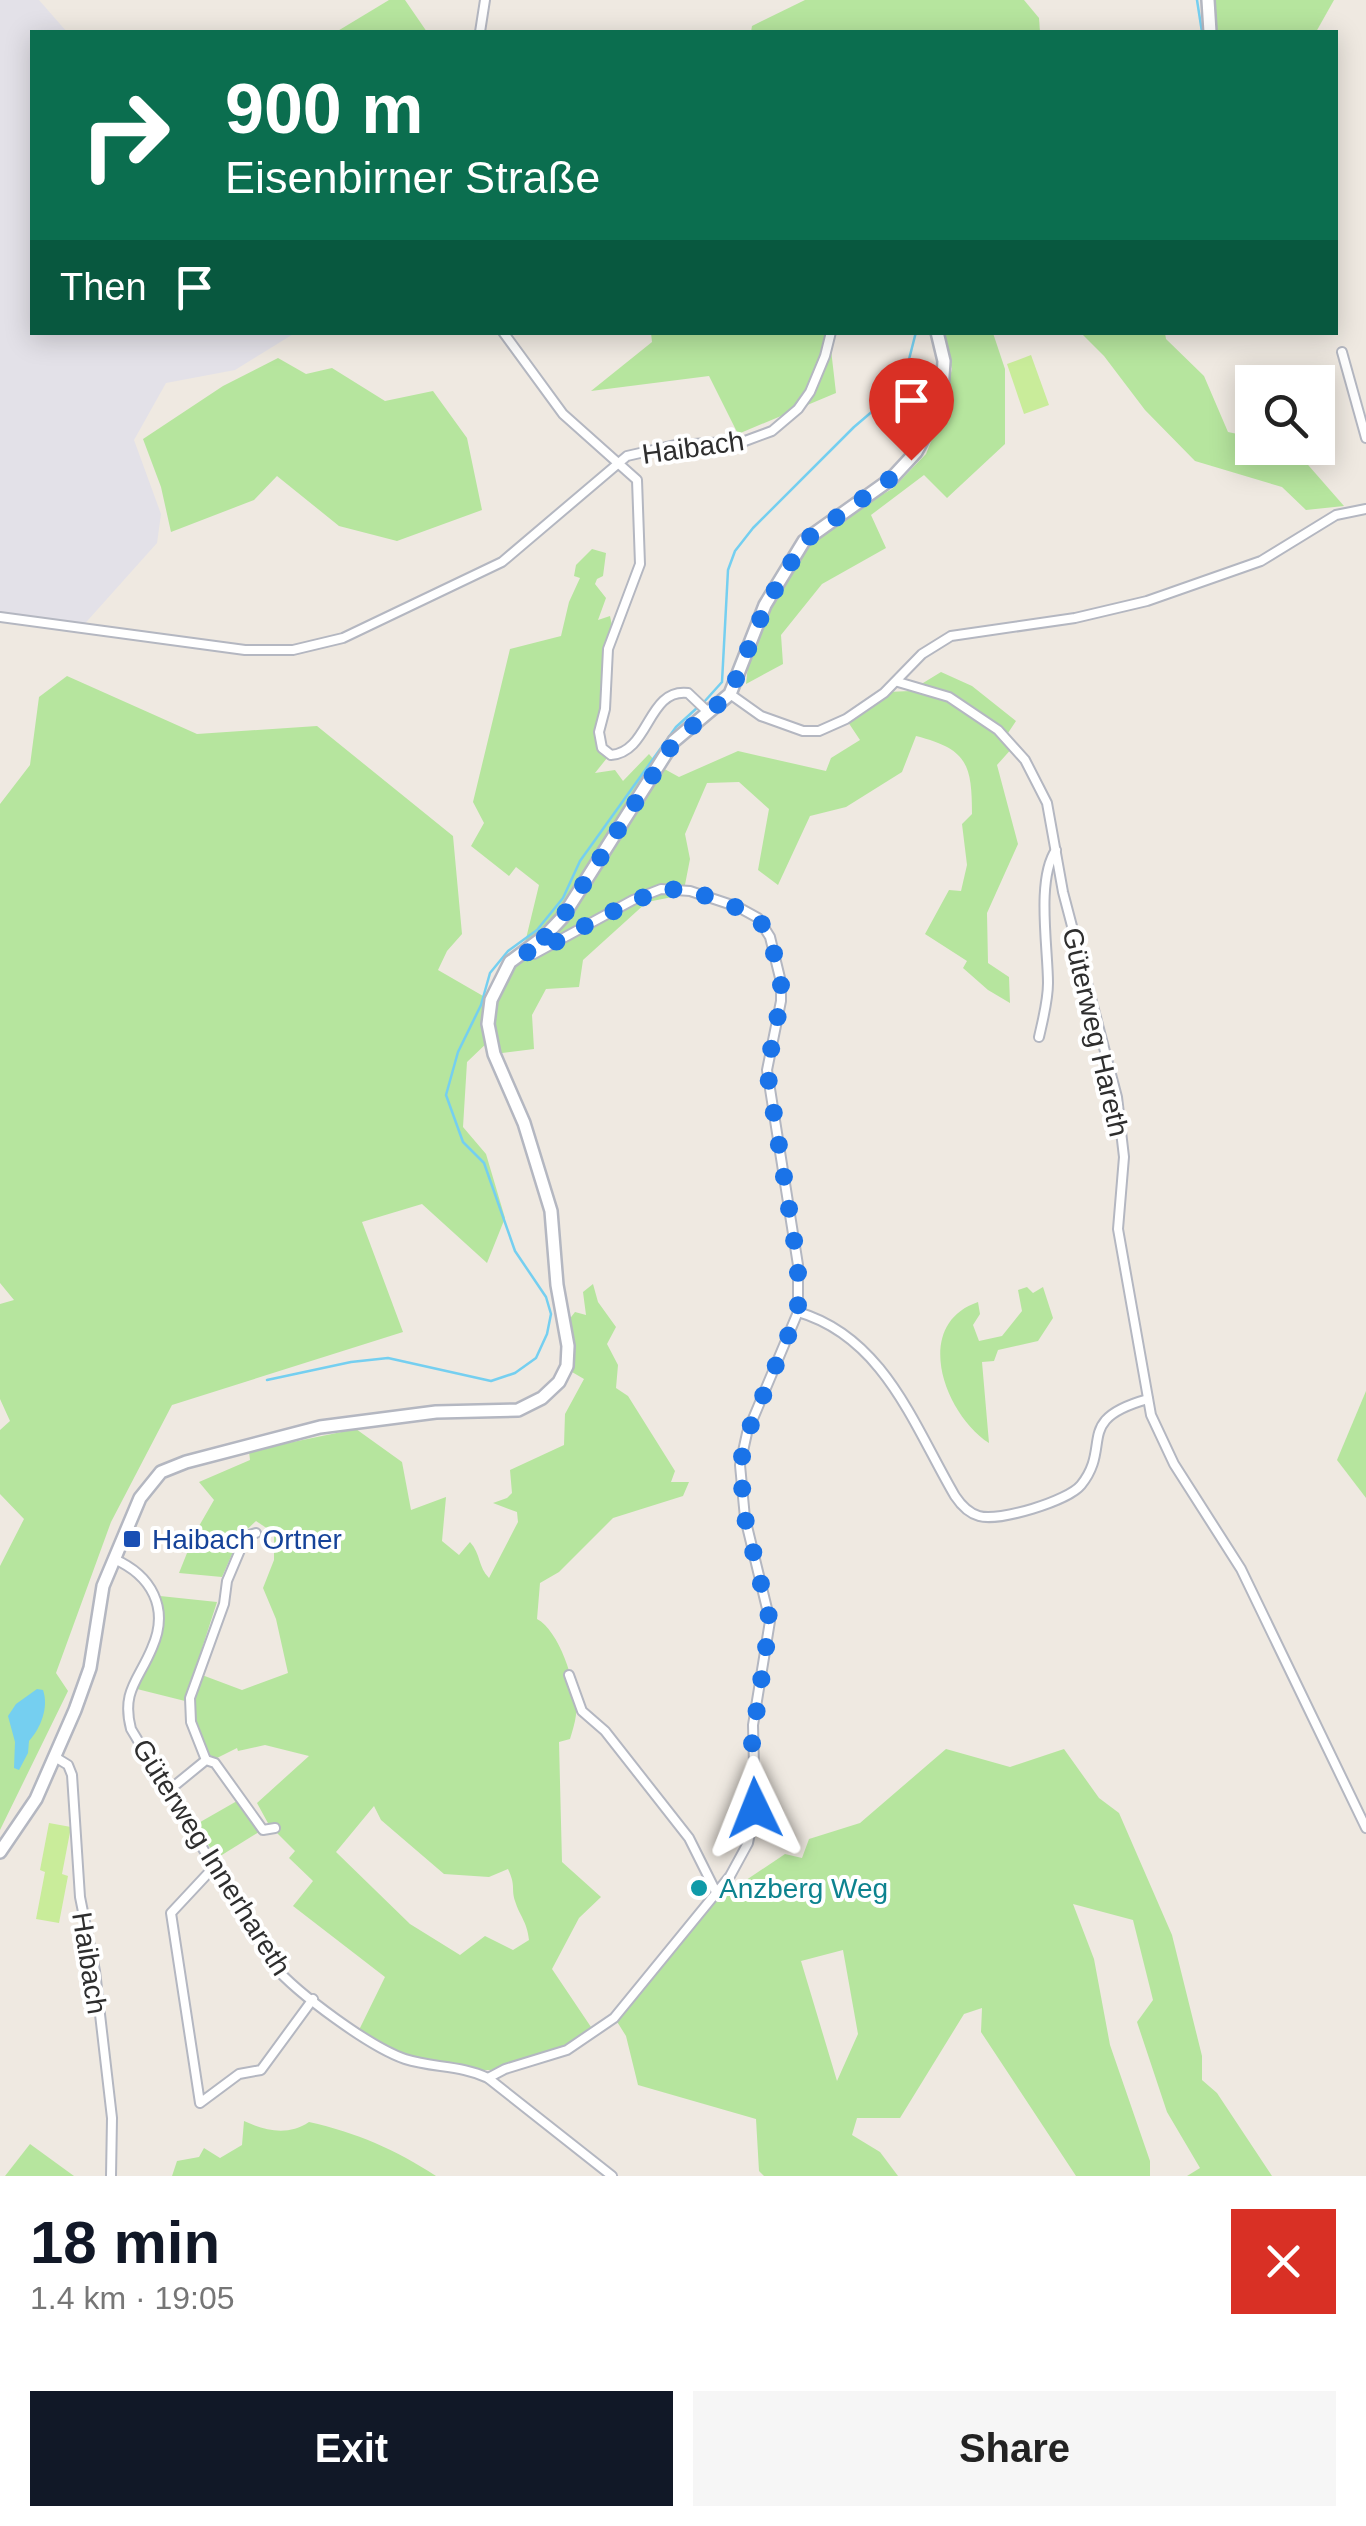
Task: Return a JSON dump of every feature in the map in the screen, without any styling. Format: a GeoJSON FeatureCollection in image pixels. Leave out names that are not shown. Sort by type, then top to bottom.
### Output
{"type":"FeatureCollection","features":[{"type":"Feature","properties":{"kind":"main road"},"geometry":{"type":"LineString","coordinates":[[1208,0],[1210,30]]}},
{"type":"Feature","properties":{"kind":"main road"},"geometry":{"type":"LineString","coordinates":[[0,1852],[36,1800],[90,1668],[99,1605],[114,1558],[146,1488],[172,1466],[320,1427],[436,1412],[518,1410],[542,1398],[559,1382],[567,1366],[568,1346],[557,1284],[551,1211],[524,1123],[489,1040],[493,993],[522,951],[555,927],[674,742],[704,707],[730,694],[766,605],[804,541],[904,468],[926,437],[939,405],[943,378],[944,361],[938,335]]}},
{"type":"Feature","properties":{"kind":"street"},"geometry":{"type":"LineString","coordinates":[[480,30],[485,0]]}},
{"type":"Feature","properties":{"kind":"street"},"geometry":{"type":"LineString","coordinates":[[505,335],[563,414],[634,476],[639,486],[640,564],[608,649],[600,744],[608,754],[625,752],[672,694],[684,692],[704,707]]}},
{"type":"Feature","properties":{"kind":"street","name":"Haibach"},"geometry":{"type":"LineString","coordinates":[[617,463],[662,446],[745,442],[772,431],[798,410],[810,392],[830,335]]}},
{"type":"Feature","properties":{"kind":"street"},"geometry":{"type":"LineString","coordinates":[[1342,352],[1366,438]]}},
{"type":"Feature","properties":{"kind":"street"},"geometry":{"type":"LineString","coordinates":[[0,617],[245,650],[308,648],[375,625],[502,562],[617,463]]}},
{"type":"Feature","properties":{"kind":"street"},"geometry":{"type":"LineString","coordinates":[[730,694],[754,713],[811,732],[846,719],[898,682],[922,654],[951,636],[1075,618],[1147,601],[1260,561],[1336,515],[1366,509]]}},
{"type":"Feature","properties":{"kind":"street","name":"Güterweg Hareth"},"geometry":{"type":"LineString","coordinates":[[898,682],[949,697],[1009,740],[1041,788],[1052,820],[1072,926],[1117,1097],[1124,1157],[1118,1229],[1148,1399],[1164,1446],[1240,1569],[1366,1828]]}},
{"type":"Feature","properties":{"kind":"street"},"geometry":{"type":"LineString","coordinates":[[1039,1037],[1048,995],[1048,878],[1056,849]]}},
{"type":"Feature","properties":{"kind":"street"},"geometry":{"type":"LineString","coordinates":[[488,2078],[505,2068],[566,2050],[603,2027],[630,2000],[742,1858],[754,1824],[752,1742],[770,1636],[768,1606],[742,1502],[740,1465],[748,1432],[798,1312],[798,1265],[767,1070],[781,982],[770,937],[763,925],[750,912],[673,888],[633,900],[534,954],[522,951]]}},
{"type":"Feature","properties":{"kind":"street"},"geometry":{"type":"LineString","coordinates":[[798,1312],[844,1334],[874,1359],[955,1496],[969,1512],[980,1516],[1010,1514],[1075,1492],[1089,1471],[1103,1423],[1122,1408],[1148,1399]]}},
{"type":"Feature","properties":{"kind":"street"},"geometry":{"type":"LineString","coordinates":[[256,1533],[246,1536],[227,1581],[224,1604],[190,1698],[192,1722],[206,1760],[220,1768],[264,1830],[274,1828]]}},
{"type":"Feature","properties":{"kind":"street","name":"Güterweg Innerhareth"},"geometry":{"type":"LineString","coordinates":[[114,1558],[138,1572],[156,1598],[155,1642],[135,1677],[127,1710],[136,1740],[274,1966],[290,1983],[392,2054],[488,2078],[612,2176]]}},
{"type":"Feature","properties":{"kind":"street"},"geometry":{"type":"LineString","coordinates":[[569,1675],[582,1711],[610,1736],[689,1838],[716,1892]]}},
{"type":"Feature","properties":{"kind":"street","name":"Haibach"},"geometry":{"type":"LineString","coordinates":[[55,1756],[68,1765],[72,1775],[80,1897],[95,1971],[112,2118],[111,2176]]}},
{"type":"Feature","properties":{"kind":"street"},"geometry":{"type":"LineString","coordinates":[[168,1791],[206,1760]]}},
{"type":"Feature","properties":{"kind":"street"},"geometry":{"type":"LineString","coordinates":[[213,1868],[170,1913],[200,2104],[239,2074],[261,2070],[313,2000]]}},
{"type":"Feature","properties":{"kind":"shaded area"},"geometry":{"type":"Polygon","coordinates":[[[0,0],[39,0],[65,30],[30,30],[30,335],[292,335],[235,370],[166,383],[134,440],[161,514],[157,543],[80,629],[0,618],[0,0]]]}},
{"type":"Feature","properties":{"kind":"green space"},"geometry":{"type":"Polygon","coordinates":[[[389,0],[405,0],[426,30],[339,30],[389,0]]]}},
{"type":"Feature","properties":{"kind":"green space"},"geometry":{"type":"Polygon","coordinates":[[[805,0],[1024,0],[1039,18],[1040,30],[751,30],[752,26],[805,0]]]}},
{"type":"Feature","properties":{"kind":"green space"},"geometry":{"type":"Polygon","coordinates":[[[1213,0],[1334,0],[1317,30],[1214,30],[1213,0]]]}},
{"type":"Feature","properties":{"kind":"green space"},"geometry":{"type":"Polygon","coordinates":[[[651,335],[829,335],[836,393],[738,434],[709,376],[591,391],[652,342],[651,335]]]}},
{"type":"Feature","properties":{"kind":"green space"},"geometry":{"type":"Polygon","coordinates":[[[943,335],[994,335],[1005,369],[1005,444],[947,498],[924,475],[871,515],[886,548],[822,584],[781,635],[783,664],[746,684],[749,655],[765,615],[807,542],[892,489],[926,454],[952,369],[943,335]]]}},
{"type":"Feature","properties":{"kind":"green space"},"geometry":{"type":"Polygon","coordinates":[[[1083,335],[1165,335],[1204,376],[1228,432],[1235,433],[1235,465],[1308,465],[1344,506],[1306,510],[1282,487],[1195,461],[1145,410],[1083,335]]]}},
{"type":"Feature","properties":{"kind":"green space"},"geometry":{"type":"Polygon","coordinates":[[[1031,355],[1049,405],[1024,414],[1007,364],[1031,355]]]}},
{"type":"Feature","properties":{"kind":"green space"},"geometry":{"type":"Polygon","coordinates":[[[278,358],[306,374],[332,368],[385,401],[433,391],[467,438],[482,510],[397,541],[339,526],[277,476],[254,500],[171,532],[161,487],[143,439],[223,386],[278,358]]]}},
{"type":"Feature","properties":{"kind":"green space"},"geometry":{"type":"Polygon","coordinates":[[[592,549],[606,553],[603,576],[595,584],[606,598],[598,620],[610,616],[613,630],[600,729],[601,745],[611,753],[595,773],[615,770],[623,781],[649,754],[659,766],[679,777],[738,751],[826,771],[831,758],[860,740],[846,719],[888,692],[910,691],[941,672],[972,686],[1016,721],[1006,736],[1014,746],[997,765],[1018,844],[987,913],[988,963],[1009,977],[1010,1003],[963,968],[967,961],[925,934],[949,890],[961,891],[967,865],[962,824],[972,814],[970,783],[968,771],[956,753],[916,736],[902,772],[846,807],[810,816],[778,885],[758,870],[769,809],[739,782],[707,783],[685,834],[690,859],[683,895],[647,902],[583,960],[579,987],[546,989],[532,1015],[534,1049],[494,1054],[489,1041],[467,1062],[463,1127],[486,1154],[505,1218],[487,1263],[422,1204],[362,1222],[403,1332],[172,1405],[111,1522],[56,1673],[68,1691],[0,1830],[0,1566],[24,1519],[0,1494],[0,1430],[10,1421],[0,1399],[0,1304],[14,1300],[0,1283],[0,804],[30,765],[39,697],[67,676],[197,734],[317,726],[453,836],[462,934],[447,951],[438,970],[490,1000],[523,951],[539,885],[516,867],[509,876],[471,846],[484,823],[473,802],[510,649],[561,636],[580,578],[574,576],[576,565],[592,549]]]}},
{"type":"Feature","properties":{"kind":"green space"},"geometry":{"type":"Polygon","coordinates":[[[593,1284],[598,1302],[616,1327],[607,1344],[618,1365],[616,1388],[628,1396],[675,1471],[671,1482],[689,1482],[683,1496],[613,1518],[559,1572],[540,1583],[537,1619],[560,1648],[576,1704],[570,1739],[559,1742],[562,1862],[601,1897],[579,1918],[552,1969],[593,2030],[565,2047],[491,2070],[476,2070],[401,2055],[359,2030],[385,1977],[293,1906],[313,1881],[289,1858],[295,1851],[276,1832],[280,1828],[276,1824],[269,1825],[257,1803],[309,1756],[265,1745],[238,1751],[237,1748],[215,1759],[196,1731],[196,1697],[202,1675],[242,1690],[288,1673],[276,1619],[263,1588],[274,1560],[274,1533],[256,1521],[240,1536],[222,1577],[179,1573],[214,1500],[199,1482],[250,1460],[249,1451],[356,1429],[402,1462],[411,1510],[446,1497],[442,1541],[459,1555],[470,1542],[489,1578],[518,1522],[517,1512],[493,1503],[512,1493],[510,1470],[564,1445],[565,1414],[584,1379],[572,1372],[568,1321],[575,1312],[586,1315],[583,1292],[593,1284]],[[374,1806],[336,1852],[410,1924],[460,1955],[485,1936],[513,1950],[529,1940],[508,1869],[489,1877],[444,1874],[381,1820],[374,1806]]]}},
{"type":"Feature","properties":{"kind":"green space"},"geometry":{"type":"Polygon","coordinates":[[[1027,1287],[1033,1293],[1043,1287],[1053,1318],[1038,1341],[998,1350],[994,1361],[982,1362],[989,1443],[959,1412],[942,1371],[940,1349],[945,1330],[957,1314],[978,1302],[980,1314],[973,1325],[979,1341],[1002,1336],[1022,1311],[1018,1290],[1027,1287]]]}},
{"type":"Feature","properties":{"kind":"green space"},"geometry":{"type":"Polygon","coordinates":[[[1366,1391],[1366,1498],[1337,1460],[1366,1391]]]}},
{"type":"Feature","properties":{"kind":"green space"},"geometry":{"type":"Polygon","coordinates":[[[160,1596],[217,1602],[185,1701],[137,1689],[162,1616],[160,1596]]]}},
{"type":"Feature","properties":{"kind":"green space"},"geometry":{"type":"Polygon","coordinates":[[[946,1749],[1010,1767],[1064,1749],[1099,1798],[1119,1813],[1172,1935],[1202,2056],[1202,2080],[1217,2093],[1272,2176],[1187,2176],[1200,2168],[1167,2112],[1137,2022],[1153,2000],[1133,1920],[1073,1904],[1094,1959],[1110,2045],[1150,2161],[1150,2176],[1076,2176],[981,2032],[982,2008],[964,2014],[900,2118],[857,2118],[852,2135],[880,2152],[898,2176],[764,2176],[759,2171],[756,2119],[638,2085],[626,2036],[616,2020],[709,1905],[785,1854],[802,1858],[809,1839],[860,1823],[946,1749]],[[843,1950],[801,1961],[837,2081],[858,2034],[843,1950]]]}},
{"type":"Feature","properties":{"kind":"green space"},"geometry":{"type":"Polygon","coordinates":[[[237,1801],[259,1832],[217,1858],[195,1825],[237,1801]]]}},
{"type":"Feature","properties":{"kind":"green space"},"geometry":{"type":"Polygon","coordinates":[[[49,1823],[71,1827],[62,1874],[68,1876],[59,1923],[36,1919],[49,1823]]]}},
{"type":"Feature","properties":{"kind":"green space"},"geometry":{"type":"Polygon","coordinates":[[[244,2121],[277,2130],[309,2122],[327,2126],[390,2150],[436,2176],[172,2176],[177,2161],[199,2157],[204,2148],[220,2158],[242,2145],[244,2121]]]}},
{"type":"Feature","properties":{"kind":"green space"},"geometry":{"type":"Polygon","coordinates":[[[30,2144],[74,2176],[5,2176],[30,2144]]]}},
{"type":"Feature","properties":{"kind":"water"},"geometry":{"type":"Polygon","coordinates":[[[37,1689],[43,1690],[44,1710],[19,1770],[14,1768],[15,1742],[8,1716],[16,1704],[37,1689]]]}},
{"type":"Feature","properties":{"kind":"waterway"},"geometry":{"type":"LineString","coordinates":[[1197,0],[1202,30]]}},
{"type":"Feature","properties":{"kind":"waterway"},"geometry":{"type":"LineString","coordinates":[[704,702],[722,682],[728,570],[735,551],[753,528],[888,398],[905,375],[915,335]]}},
{"type":"Feature","properties":{"kind":"waterway"},"geometry":{"type":"LineString","coordinates":[[267,1380],[388,1358],[491,1381],[515,1373],[536,1358],[551,1314],[546,1297],[515,1251],[484,1163],[463,1142],[446,1095],[458,1052],[481,1005],[490,973],[508,951],[537,930],[563,898],[580,861],[676,727],[698,707]]}},
{"type":"Feature","properties":{"kind":"place","name":"Haibach Ortner"},"geometry":{"type":"Point","coordinates":[132,1539]}},
{"type":"Feature","properties":{"kind":"place","name":"Anzberg Weg"},"geometry":{"type":"Point","coordinates":[699,1888]}},
{"type":"Feature","properties":{"kind":"route"},"geometry":{"type":"LineString","coordinates":[[755,1808],[752,1742],[770,1621],[745,1518],[740,1465],[748,1432],[798,1312],[799,1295],[798,1265],[767,1070],[781,1000],[779,968],[767,931],[758,918],[716,899],[673,888],[633,900],[534,954],[522,951],[546,936],[562,918],[674,742],[730,694],[774,588],[804,541],[911,460]]}}]}
